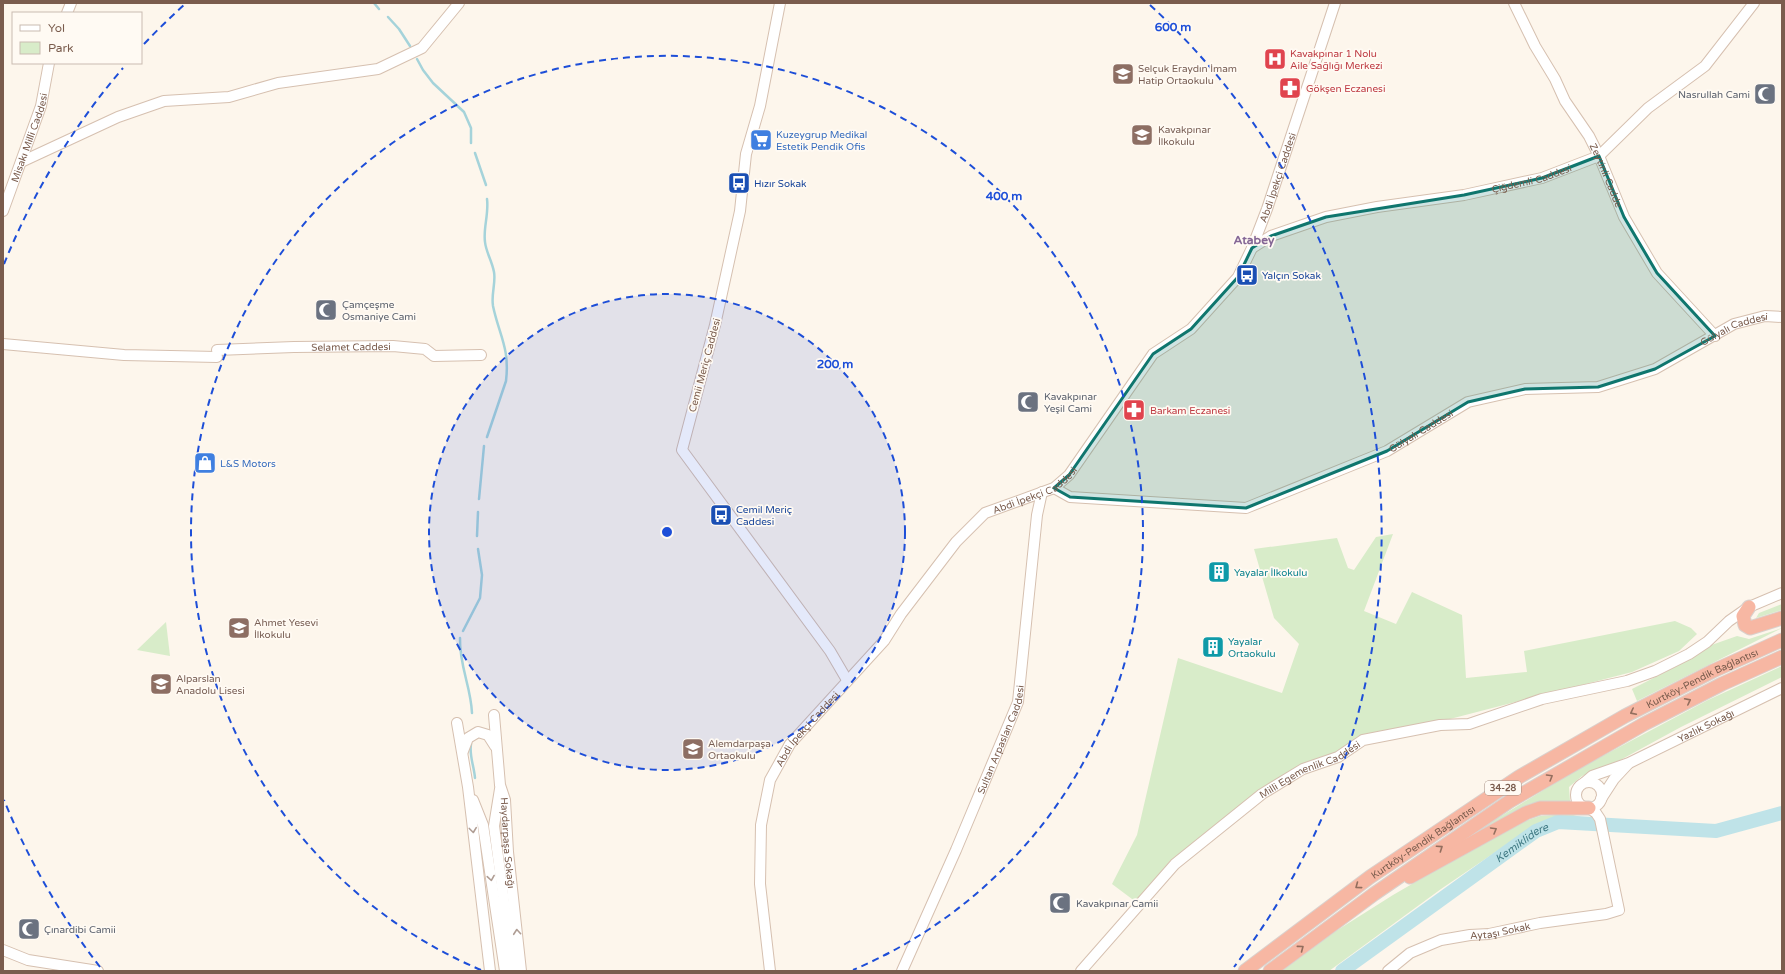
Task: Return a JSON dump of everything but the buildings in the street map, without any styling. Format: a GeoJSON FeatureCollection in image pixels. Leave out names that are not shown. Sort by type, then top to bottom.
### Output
{"type":"FeatureCollection","features":[{"type":"Feature","properties":{"kind":"highway"},"geometry":{"type":"LineString","coordinates":[[1749,608],[1743,616],[1745,625],[1750,628],[1782,618]]}},
{"type":"Feature","properties":{"kind":"highway","name":"Kurtköy-Pendik Bağlantısı"},"geometry":{"type":"LineString","coordinates":[[1245,971],[1370,877],[1519,777],[1625,716],[1713,671],[1782,640]]}},
{"type":"Feature","properties":{"kind":"highway","name":"Kurtköy-Pendik Bağlantısı"},"geometry":{"type":"LineString","coordinates":[[1270,971],[1374,894],[1481,820],[1558,772],[1644,724],[1722,684],[1782,657]]}},
{"type":"Feature","properties":{"kind":"highway"},"geometry":{"type":"LineString","coordinates":[[1374,894],[1420,873],[1463,846],[1526,813],[1540,808],[1589,808]]}},
{"type":"Feature","properties":{"kind":"street"},"geometry":{"type":"LineString","coordinates":[[21,162],[118,117],[164,101],[229,97],[278,83],[378,69],[422,48],[459,3]]}},
{"type":"Feature","properties":{"kind":"street","name":"Cemii Meriç Caddesi"},"geometry":{"type":"LineString","coordinates":[[780,3],[760,106],[746,154],[740,211],[715,325],[682,450],[830,651],[847,680]]}},
{"type":"Feature","properties":{"kind":"street","name":"Abdi İpekçi Caddesi"},"geometry":{"type":"LineString","coordinates":[[770,971],[760,884],[762,825],[768,785],[790,744],[884,641],[901,614],[956,542],[985,514],[1054,488],[1070,475],[1153,354],[1191,329],[1238,277],[1252,248],[1335,3]]}},
{"type":"Feature","properties":{"kind":"street","name":"Zeytinli Cadde"},"geometry":{"type":"LineString","coordinates":[[1514,3],[1535,46],[1555,79],[1565,101],[1589,136],[1599,156],[1624,217],[1657,273],[1715,336]]}},
{"type":"Feature","properties":{"kind":"street","name":"Çiğdemli Caddesi"},"geometry":{"type":"LineString","coordinates":[[1252,248],[1271,236],[1326,217],[1377,207],[1464,195],[1542,178],[1599,156],[1648,108],[1705,66],[1754,3]]}},
{"type":"Feature","properties":{"kind":"street","name":"Misakı Milli Caddesi"},"geometry":{"type":"LineString","coordinates":[[3,211],[41,106],[49,64]]}},
{"type":"Feature","properties":{"kind":"street","name":"Gülyalı Caddesi"},"geometry":{"type":"LineString","coordinates":[[1054,488],[1070,497],[1246,508],[1386,451],[1468,402],[1525,389],[1598,387],[1655,370],[1734,324],[1765,316],[1782,317]]}},
{"type":"Feature","properties":{"kind":"street","name":"Selamet Caddesi"},"geometry":{"type":"LineString","coordinates":[[3,344],[124,355],[217,354],[294,347],[393,346],[424,349],[434,356],[481,355]]}},
{"type":"Feature","properties":{"kind":"street","name":"Sultan Arpaslan Caddesi"},"geometry":{"type":"LineString","coordinates":[[902,971],[956,850],[1018,702],[1037,515],[1042,492]]}},
{"type":"Feature","properties":{"kind":"street","name":"Milli Egemenlik Caddesi"},"geometry":{"type":"LineString","coordinates":[[1081,971],[1175,864],[1262,794],[1304,769],[1338,757],[1363,740],[1440,725],[1469,724],[1542,699],[1627,681],[1655,671],[1689,654],[1707,642],[1725,621],[1756,597],[1782,588]]}},
{"type":"Feature","properties":{"kind":"street","name":"Milli Egemenlik Caddesi"},"geometry":{"type":"LineString","coordinates":[[1725,621],[1782,593]]}},
{"type":"Feature","properties":{"kind":"street","name":"Yazlık Sokağı"},"geometry":{"type":"LineString","coordinates":[[1585,782],[1592,776],[1629,763],[1782,688]]}},
{"type":"Feature","properties":{"kind":"street","name":"Haydarpaşa Sokağı"},"geometry":{"type":"LineString","coordinates":[[494,715],[500,785],[505,800],[508,852],[521,971]]}},
{"type":"Feature","properties":{"kind":"street"},"geometry":{"type":"LineString","coordinates":[[457,723],[468,787],[490,971]]}},
{"type":"Feature","properties":{"kind":"street"},"geometry":{"type":"LineString","coordinates":[[463,754],[468,738],[478,732],[488,734],[496,748]]}},
{"type":"Feature","properties":{"kind":"street","name":"Yazlık Sokağı"},"geometry":{"type":"LineString","coordinates":[[1589,808],[1596,806],[1614,778],[1629,763]]}},
{"type":"Feature","properties":{"kind":"street"},"geometry":{"type":"LineString","coordinates":[[1585,782],[1576,790],[1576,799],[1581,806],[1589,808],[1596,813],[1600,819]]}},
{"type":"Feature","properties":{"kind":"street","name":"Yazlık Sokağı"},"geometry":{"type":"LineString","coordinates":[[1585,782],[1594,782],[1602,791],[1602,812],[1600,819],[1619,910]]}},
{"type":"Feature","properties":{"kind":"street"},"geometry":{"type":"LineString","coordinates":[[500,785],[494,826],[513,971]]}},
{"type":"Feature","properties":{"kind":"street"},"geometry":{"type":"LineString","coordinates":[[468,787],[483,825],[505,971]]}},
{"type":"Feature","properties":{"kind":"street","name":"Aytaşı Sokak"},"geometry":{"type":"LineString","coordinates":[[1388,971],[1410,953],[1441,940],[1470,935],[1489,934],[1540,923],[1606,914],[1619,910]]}},
{"type":"Feature","properties":{"kind":"street"},"geometry":{"type":"LineString","coordinates":[[3,950],[28,960],[98,971]]}},
{"type":"Feature","properties":{"kind":"highlighted area"},"geometry":{"type":"Polygon","coordinates":[[[1599,156],[1624,217],[1657,273],[1715,336],[1655,369],[1598,387],[1525,389],[1468,402],[1387,451],[1246,508],[1070,497],[1054,488],[1069,475],[1153,354],[1191,329],[1238,277],[1252,248],[1271,236],[1326,217],[1464,195],[1542,178],[1599,156]]]}},
{"type":"Feature","properties":{"kind":"green space"},"geometry":{"type":"Polygon","coordinates":[[[1393,534],[1364,611],[1396,624],[1412,592],[1462,615],[1466,678],[1527,672],[1524,651],[1675,621],[1691,628],[1697,634],[1679,651],[1632,672],[1450,719],[1368,734],[1335,754],[1265,786],[1170,861],[1136,902],[1112,884],[1137,835],[1178,658],[1282,693],[1299,644],[1274,618],[1254,549],[1337,538],[1348,568],[1354,570],[1376,537],[1393,534]]]}},
{"type":"Feature","properties":{"kind":"green space"},"geometry":{"type":"Polygon","coordinates":[[[1782,604],[1782,610],[1756,618],[1759,613],[1782,604]]]}},
{"type":"Feature","properties":{"kind":"green space"},"geometry":{"type":"Polygon","coordinates":[[[166,622],[170,656],[137,650],[166,622]]]}},
{"type":"Feature","properties":{"kind":"green space"},"geometry":{"type":"Polygon","coordinates":[[[1782,628],[1637,701],[1632,689],[1679,665],[1703,648],[1737,636],[1749,639],[1782,628]]]}},
{"type":"Feature","properties":{"kind":"green space"},"geometry":{"type":"Polygon","coordinates":[[[1782,666],[1782,677],[1681,727],[1613,764],[1582,776],[1569,787],[1570,801],[1532,803],[1467,837],[1578,769],[1708,700],[1782,666]]]}},
{"type":"Feature","properties":{"kind":"green space"},"geometry":{"type":"Polygon","coordinates":[[[1569,814],[1589,819],[1556,817],[1535,825],[1441,889],[1329,971],[1282,971],[1336,931],[1393,895],[1514,825],[1540,816],[1569,814]]]}},
{"type":"Feature","properties":{"kind":"waterway"},"geometry":{"type":"LineString","coordinates":[[374,3],[379,9]]}},
{"type":"Feature","properties":{"kind":"waterway"},"geometry":{"type":"LineString","coordinates":[[388,17],[399,29],[410,46]]}},
{"type":"Feature","properties":{"kind":"waterway"},"geometry":{"type":"LineString","coordinates":[[417,59],[433,83],[464,112],[471,128],[471,143]]}},
{"type":"Feature","properties":{"kind":"waterway"},"geometry":{"type":"LineString","coordinates":[[475,153],[486,185]]}},
{"type":"Feature","properties":{"kind":"waterway"},"geometry":{"type":"LineString","coordinates":[[487,199],[485,242],[494,272],[493,306],[505,350],[507,369],[506,381],[487,437]]}},
{"type":"Feature","properties":{"kind":"waterway"},"geometry":{"type":"LineString","coordinates":[[479,499],[484,446]]}},
{"type":"Feature","properties":{"kind":"waterway"},"geometry":{"type":"LineString","coordinates":[[477,536],[478,512]]}},
{"type":"Feature","properties":{"kind":"waterway"},"geometry":{"type":"LineString","coordinates":[[463,631],[480,598],[482,575],[478,549]]}},
{"type":"Feature","properties":{"kind":"waterway"},"geometry":{"type":"LineString","coordinates":[[460,638],[461,657],[470,694],[472,713]]}},
{"type":"Feature","properties":{"kind":"waterway"},"geometry":{"type":"LineString","coordinates":[[471,744],[471,756],[475,778]]}},
{"type":"Feature","properties":{"kind":"waterway","name":"Kemiklidere"},"geometry":{"type":"LineString","coordinates":[[1342,971],[1536,831],[1558,822],[1716,831],[1782,813]]}},
{"type":"Feature","properties":{"kind":"place","name":"Kavakpınar 1 Nolu Aile Sağlığı Merkezi"},"geometry":{"type":"Point","coordinates":[1275,59]}},
{"type":"Feature","properties":{"kind":"place","name":"Selçuk Eraydın İmam Hatip Ortaokulu"},"geometry":{"type":"Point","coordinates":[1123,74]}},
{"type":"Feature","properties":{"kind":"place","name":"Gökşen Eczanesi"},"geometry":{"type":"Point","coordinates":[1290,88]}},
{"type":"Feature","properties":{"kind":"place","name":"Nasrullah Cami"},"geometry":{"type":"Point","coordinates":[1765,94]}},
{"type":"Feature","properties":{"kind":"place","name":"Kavakpınar İlkokulu"},"geometry":{"type":"Point","coordinates":[1142,135]}},
{"type":"Feature","properties":{"kind":"place","name":"Kuzeygrup Medikal Estetik Pendik Ofis"},"geometry":{"type":"Point","coordinates":[761,140]}},
{"type":"Feature","properties":{"kind":"place","name":"Hızır Sokak"},"geometry":{"type":"Point","coordinates":[739,183]}},
{"type":"Feature","properties":{"kind":"place","name":"Yalçın Sokak"},"geometry":{"type":"Point","coordinates":[1247,275]}},
{"type":"Feature","properties":{"kind":"place","name":"Çamçeşme Osmaniye Cami"},"geometry":{"type":"Point","coordinates":[326,310]}},
{"type":"Feature","properties":{"kind":"place","name":"Kavakpınar Yeşil Cami"},"geometry":{"type":"Point","coordinates":[1028,402]}},
{"type":"Feature","properties":{"kind":"place","name":"Barkam Eczanesi"},"geometry":{"type":"Point","coordinates":[1134,410]}},
{"type":"Feature","properties":{"kind":"place","name":"L&S Motors"},"geometry":{"type":"Point","coordinates":[205,463]}},
{"type":"Feature","properties":{"kind":"place","name":"Cemil Meriç Caddesi"},"geometry":{"type":"Point","coordinates":[721,515]}},
{"type":"Feature","properties":{"kind":"place","name":"Yayalar İlkokulu"},"geometry":{"type":"Point","coordinates":[1219,572]}},
{"type":"Feature","properties":{"kind":"place","name":"Ahmet Yesevi İlkokulu"},"geometry":{"type":"Point","coordinates":[239,628]}},
{"type":"Feature","properties":{"kind":"place","name":"Yayalar Ortaokulu"},"geometry":{"type":"Point","coordinates":[1213,647]}},
{"type":"Feature","properties":{"kind":"place","name":"Alparslan Anadolu Lisesi"},"geometry":{"type":"Point","coordinates":[161,684]}},
{"type":"Feature","properties":{"kind":"place","name":"Alemdarpaşa Ortaokulu"},"geometry":{"type":"Point","coordinates":[693,749]}},
{"type":"Feature","properties":{"kind":"place","name":"Kavakpınar Camii"},"geometry":{"type":"Point","coordinates":[1060,903]}},
{"type":"Feature","properties":{"kind":"place","name":"Çınardibi Camii"},"geometry":{"type":"Point","coordinates":[29,929]}},
{"type":"Feature","properties":{"kind":"district","name":"Atabey"},"geometry":{"type":"Point","coordinates":[1254,240]}}]}
